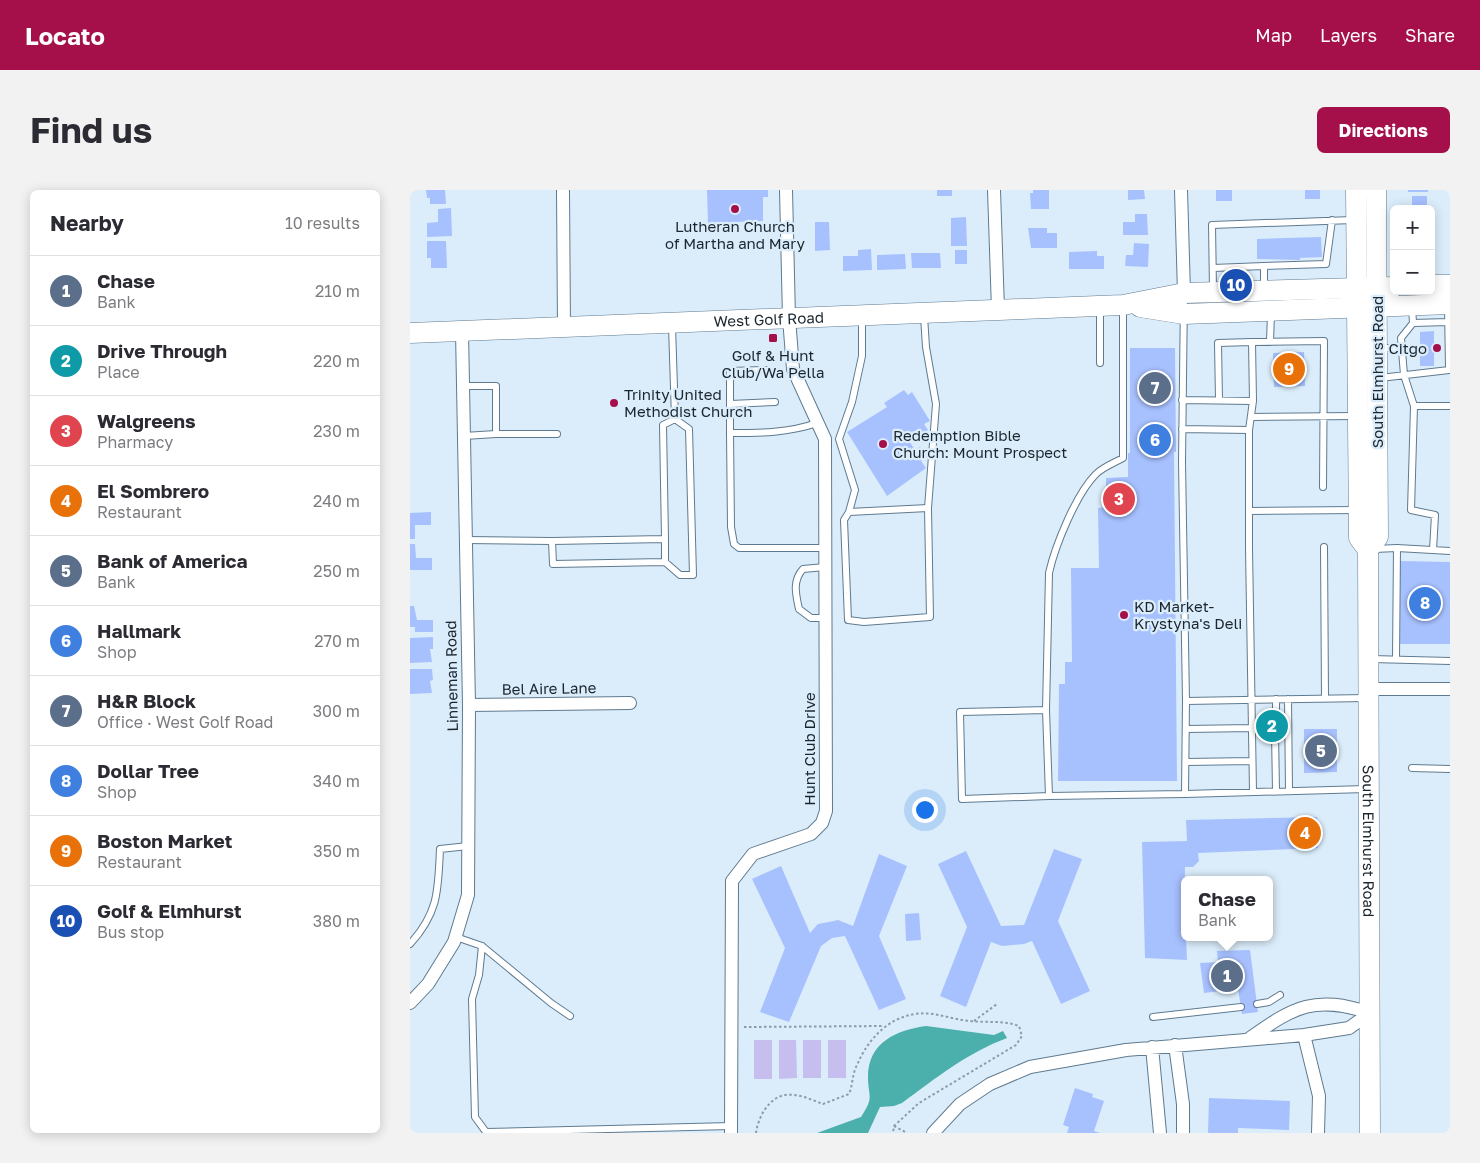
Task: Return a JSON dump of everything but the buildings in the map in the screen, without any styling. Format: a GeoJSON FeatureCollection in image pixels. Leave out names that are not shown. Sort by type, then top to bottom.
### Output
{"type":"FeatureCollection","features":[{"type":"Feature","properties":{"kind":"main road","name":"South Elmhurst Road"},"geometry":{"type":"LineString","coordinates":[[1356,190],[1356,220],[1372,295],[1376,348],[1378,537],[1368,550]]}},
{"type":"Feature","properties":{"kind":"main road","name":"South Elmhurst Road"},"geometry":{"type":"LineString","coordinates":[[1370,1133],[1368,550],[1359,538],[1358,416],[1372,295],[1376,190]]}},
{"type":"Feature","properties":{"kind":"main road"},"geometry":{"type":"LineString","coordinates":[[1435,290],[1449,304]]}},
{"type":"Feature","properties":{"kind":"main road","name":"West Golf Road"},"geometry":{"type":"LineString","coordinates":[[410,333],[1124,305],[1184,293],[1212,292],[1264,291],[1372,295],[1412,314],[1449,304]]}},
{"type":"Feature","properties":{"kind":"main road","name":"West Golf Road"},"geometry":{"type":"LineString","coordinates":[[1124,305],[1184,314],[1271,311],[1372,295]]}},
{"type":"Feature","properties":{"kind":"street"},"geometry":{"type":"LineString","coordinates":[[563,190],[564,328]]}},
{"type":"Feature","properties":{"kind":"street","name":"Hunt Club Drive"},"geometry":{"type":"LineString","coordinates":[[731,1130],[732,881],[753,854],[811,834],[822,823],[826,811],[825,439],[793,369],[789,318],[786,190]]}},
{"type":"Feature","properties":{"kind":"street"},"geometry":{"type":"LineString","coordinates":[[994,190],[998,310]]}},
{"type":"Feature","properties":{"kind":"street"},"geometry":{"type":"LineString","coordinates":[[1181,190],[1184,293]]}},
{"type":"Feature","properties":{"kind":"street","name":"Linneman Road"},"geometry":{"type":"LineString","coordinates":[[410,1003],[428,984],[442,965],[456,937],[468,895],[468,706],[462,331]]}},
{"type":"Feature","properties":{"kind":"street"},"geometry":{"type":"LineString","coordinates":[[1368,693],[1450,689]]}},
{"type":"Feature","properties":{"kind":"street","name":"Bel Aire Lane"},"geometry":{"type":"LineString","coordinates":[[468,706],[630,703]]}},
{"type":"Feature","properties":{"kind":"street"},"geometry":{"type":"LineString","coordinates":[[1250,1038],[1278,1018],[1299,1007],[1334,1003],[1370,1013]]}},
{"type":"Feature","properties":{"kind":"street"},"geometry":{"type":"LineString","coordinates":[[933,1133],[960,1104],[990,1084],[1030,1067],[1152,1047],[1304,1034],[1349,1028],[1370,1013]]}},
{"type":"Feature","properties":{"kind":"street"},"geometry":{"type":"LineString","coordinates":[[1304,1034],[1319,1096],[1318,1133]]}},
{"type":"Feature","properties":{"kind":"street"},"geometry":{"type":"LineString","coordinates":[[1175,1045],[1183,1104],[1183,1133]]}},
{"type":"Feature","properties":{"kind":"street"},"geometry":{"type":"LineString","coordinates":[[1152,1047],[1160,1133]]}},
{"type":"Feature","properties":{"kind":"lane"},"geometry":{"type":"LineString","coordinates":[[1212,268],[1326,264],[1332,220]]}},
{"type":"Feature","properties":{"kind":"lane"},"geometry":{"type":"LineString","coordinates":[[1212,292],[1212,225],[1356,220]]}},
{"type":"Feature","properties":{"kind":"lane"},"geometry":{"type":"LineString","coordinates":[[1264,266],[1264,291]]}},
{"type":"Feature","properties":{"kind":"lane"},"geometry":{"type":"LineString","coordinates":[[1184,293],[1182,429],[1186,701],[1185,794]]}},
{"type":"Feature","properties":{"kind":"lane"},"geometry":{"type":"LineString","coordinates":[[1377,378],[1449,370],[1449,304]]}},
{"type":"Feature","properties":{"kind":"lane"},"geometry":{"type":"LineString","coordinates":[[1049,796],[1046,710],[1049,582],[1052,560],[1078,501],[1096,474],[1123,458],[1124,305]]}},
{"type":"Feature","properties":{"kind":"lane"},"geometry":{"type":"LineString","coordinates":[[1100,306],[1100,363]]}},
{"type":"Feature","properties":{"kind":"lane"},"geometry":{"type":"LineString","coordinates":[[1270,342],[1271,311]]}},
{"type":"Feature","properties":{"kind":"lane"},"geometry":{"type":"LineString","coordinates":[[862,315],[862,356],[852,402],[839,439],[855,490],[849,512],[844,520],[848,620],[864,622],[930,617],[928,508],[936,404],[926,347],[924,313]]}},
{"type":"Feature","properties":{"kind":"lane"},"geometry":{"type":"LineString","coordinates":[[1412,314],[1402,338],[1404,375],[1414,406],[1411,510],[1436,515],[1433,550]]}},
{"type":"Feature","properties":{"kind":"lane"},"geometry":{"type":"LineString","coordinates":[[672,323],[675,420]]}},
{"type":"Feature","properties":{"kind":"lane"},"geometry":{"type":"LineString","coordinates":[[1218,400],[1218,343],[1324,341],[1323,487]]}},
{"type":"Feature","properties":{"kind":"lane"},"geometry":{"type":"LineString","coordinates":[[1252,342],[1253,401],[1249,430],[1249,511],[1253,792]]}},
{"type":"Feature","properties":{"kind":"lane"},"geometry":{"type":"LineString","coordinates":[[1376,348],[1402,348]]}},
{"type":"Feature","properties":{"kind":"lane"},"geometry":{"type":"LineString","coordinates":[[767,370],[730,371],[731,527],[734,544],[739,548],[825,548]]}},
{"type":"Feature","properties":{"kind":"lane"},"geometry":{"type":"LineString","coordinates":[[463,386],[496,386],[496,434]]}},
{"type":"Feature","properties":{"kind":"lane"},"geometry":{"type":"LineString","coordinates":[[1182,400],[1253,401]]}},
{"type":"Feature","properties":{"kind":"lane"},"geometry":{"type":"LineString","coordinates":[[730,404],[775,402]]}},
{"type":"Feature","properties":{"kind":"lane"},"geometry":{"type":"LineString","coordinates":[[1414,406],[1450,406]]}},
{"type":"Feature","properties":{"kind":"lane"},"geometry":{"type":"LineString","coordinates":[[1252,417],[1358,416]]}},
{"type":"Feature","properties":{"kind":"lane"},"geometry":{"type":"LineString","coordinates":[[665,562],[663,425],[675,420]]}},
{"type":"Feature","properties":{"kind":"lane"},"geometry":{"type":"LineString","coordinates":[[552,541],[553,564],[665,562],[680,575],[693,575],[689,429],[675,420]]}},
{"type":"Feature","properties":{"kind":"lane"},"geometry":{"type":"LineString","coordinates":[[730,433],[777,434],[818,423]]}},
{"type":"Feature","properties":{"kind":"lane"},"geometry":{"type":"LineString","coordinates":[[1182,429],[1249,430]]}},
{"type":"Feature","properties":{"kind":"lane"},"geometry":{"type":"LineString","coordinates":[[464,436],[556,434]]}},
{"type":"Feature","properties":{"kind":"lane"},"geometry":{"type":"LineString","coordinates":[[849,512],[928,508]]}},
{"type":"Feature","properties":{"kind":"lane"},"geometry":{"type":"LineString","coordinates":[[1249,511],[1358,510]]}},
{"type":"Feature","properties":{"kind":"lane"},"geometry":{"type":"LineString","coordinates":[[466,540],[665,539]]}},
{"type":"Feature","properties":{"kind":"lane"},"geometry":{"type":"LineString","coordinates":[[1324,547],[1325,698]]}},
{"type":"Feature","properties":{"kind":"lane"},"geometry":{"type":"LineString","coordinates":[[1396,658],[1397,548]]}},
{"type":"Feature","properties":{"kind":"lane"},"geometry":{"type":"LineString","coordinates":[[1368,550],[1397,548],[1450,551]]}},
{"type":"Feature","properties":{"kind":"lane"},"geometry":{"type":"LineString","coordinates":[[825,567],[803,570],[798,574],[795,588],[799,609],[811,618],[825,618]]}},
{"type":"Feature","properties":{"kind":"lane"},"geometry":{"type":"LineString","coordinates":[[1368,659],[1396,658],[1450,661]]}},
{"type":"Feature","properties":{"kind":"lane"},"geometry":{"type":"LineString","coordinates":[[1186,701],[1325,698],[1368,693]]}},
{"type":"Feature","properties":{"kind":"lane"},"geometry":{"type":"LineString","coordinates":[[1276,699],[1276,720]]}},
{"type":"Feature","properties":{"kind":"lane"},"geometry":{"type":"LineString","coordinates":[[1288,699],[1289,791]]}},
{"type":"Feature","properties":{"kind":"lane"},"geometry":{"type":"LineString","coordinates":[[1046,710],[960,712],[962,799],[1368,789]]}},
{"type":"Feature","properties":{"kind":"lane"},"geometry":{"type":"LineString","coordinates":[[1186,729],[1252,728]]}},
{"type":"Feature","properties":{"kind":"lane"},"geometry":{"type":"LineString","coordinates":[[1275,732],[1276,791]]}},
{"type":"Feature","properties":{"kind":"lane"},"geometry":{"type":"LineString","coordinates":[[1186,762],[1252,761]]}},
{"type":"Feature","properties":{"kind":"lane"},"geometry":{"type":"LineString","coordinates":[[1412,768],[1450,769]]}},
{"type":"Feature","properties":{"kind":"lane"},"geometry":{"type":"LineString","coordinates":[[410,944],[426,926],[434,904],[439,883],[440,849],[468,846]]}},
{"type":"Feature","properties":{"kind":"lane"},"geometry":{"type":"LineString","coordinates":[[456,937],[482,946],[550,1003],[570,1016]]}},
{"type":"Feature","properties":{"kind":"lane"},"geometry":{"type":"LineString","coordinates":[[482,946],[479,975],[472,999],[475,1117],[486,1132],[731,1130]]}},
{"type":"Feature","properties":{"kind":"lane"},"geometry":{"type":"LineString","coordinates":[[1257,1004],[1270,1002],[1280,995]]}},
{"type":"Feature","properties":{"kind":"lane"},"geometry":{"type":"LineString","coordinates":[[1153,1017],[1241,1007]]}},
{"type":"Feature","properties":{"kind":"path"},"geometry":{"type":"LineString","coordinates":[[974,1021],[997,1004]]}},
{"type":"Feature","properties":{"kind":"path"},"geometry":{"type":"LineString","coordinates":[[756,1133],[757,1122],[765,1108],[784,1095],[801,1097],[823,1104],[849,1094],[855,1067],[864,1050],[884,1026],[902,1017],[930,1014],[974,1021],[1010,1022],[1019,1026],[1022,1036],[1016,1045],[919,1103],[894,1126],[893,1133]]}},
{"type":"Feature","properties":{"kind":"path"},"geometry":{"type":"LineString","coordinates":[[732,1027],[884,1026]]}},
{"type":"Feature","properties":{"kind":"path"},"geometry":{"type":"LineString","coordinates":[[894,1126],[907,1133]]}},
{"type":"Feature","properties":{"kind":"shaded area"},"geometry":{"type":"Polygon","coordinates":[[[926,1026],[994,1035],[1003,1031],[1007,1038],[965,1059],[902,1103],[894,1106],[880,1107],[868,1133],[817,1133],[861,1117],[870,1097],[868,1077],[869,1065],[873,1055],[886,1040],[895,1035],[926,1026]]]}},
{"type":"Feature","properties":{"kind":"shaded area"},"geometry":{"type":"Polygon","coordinates":[[[754,1040],[772,1040],[772,1079],[754,1079],[754,1040]]]}},
{"type":"Feature","properties":{"kind":"shaded area"},"geometry":{"type":"Polygon","coordinates":[[[779,1040],[796,1040],[797,1078],[779,1079],[779,1040]]]}},
{"type":"Feature","properties":{"kind":"shaded area"},"geometry":{"type":"Polygon","coordinates":[[[803,1040],[821,1040],[821,1078],[803,1078],[803,1040]]]}},
{"type":"Feature","properties":{"kind":"shaded area"},"geometry":{"type":"Polygon","coordinates":[[[828,1040],[846,1040],[846,1078],[828,1078],[828,1040]]]}},
{"type":"Feature","properties":{"kind":"place","name":"Lutheran Church of Martha and Mary"},"geometry":{"type":"Point","coordinates":[735,209]}},
{"type":"Feature","properties":{"kind":"place","name":"Golf & Elmhurst"},"geometry":{"type":"Point","coordinates":[1236,285]}},
{"type":"Feature","properties":{"kind":"place","name":"Golf & Hunt Club/Wa Pella"},"geometry":{"type":"Point","coordinates":[773,338]}},
{"type":"Feature","properties":{"kind":"place","name":"Citgo"},"geometry":{"type":"Point","coordinates":[1437,348]}},
{"type":"Feature","properties":{"kind":"place","name":"Boston Market"},"geometry":{"type":"Point","coordinates":[1289,369]}},
{"type":"Feature","properties":{"kind":"place","name":"H&R Block"},"geometry":{"type":"Point","coordinates":[1155,388]}},
{"type":"Feature","properties":{"kind":"place","name":"Trinity United Methodist Church"},"geometry":{"type":"Point","coordinates":[614,403]}},
{"type":"Feature","properties":{"kind":"place","name":"Hallmark"},"geometry":{"type":"Point","coordinates":[1155,440]}},
{"type":"Feature","properties":{"kind":"place","name":"Redemption Bible Church: Mount Prospect"},"geometry":{"type":"Point","coordinates":[883,444]}},
{"type":"Feature","properties":{"kind":"place","name":"Walgreens"},"geometry":{"type":"Point","coordinates":[1119,499]}},
{"type":"Feature","properties":{"kind":"place","name":"Dollar Tree"},"geometry":{"type":"Point","coordinates":[1425,603]}},
{"type":"Feature","properties":{"kind":"place","name":"KD Market- Krystyna's Deli"},"geometry":{"type":"Point","coordinates":[1124,615]}},
{"type":"Feature","properties":{"kind":"place","name":"Drive Through"},"geometry":{"type":"Point","coordinates":[1272,726]}},
{"type":"Feature","properties":{"kind":"place","name":"Bank of America"},"geometry":{"type":"Point","coordinates":[1321,751]}},
{"type":"Feature","properties":{"kind":"place","name":"El Sombrero"},"geometry":{"type":"Point","coordinates":[1305,833]}},
{"type":"Feature","properties":{"kind":"place","name":"Chase"},"geometry":{"type":"Point","coordinates":[1227,976]}}]}
